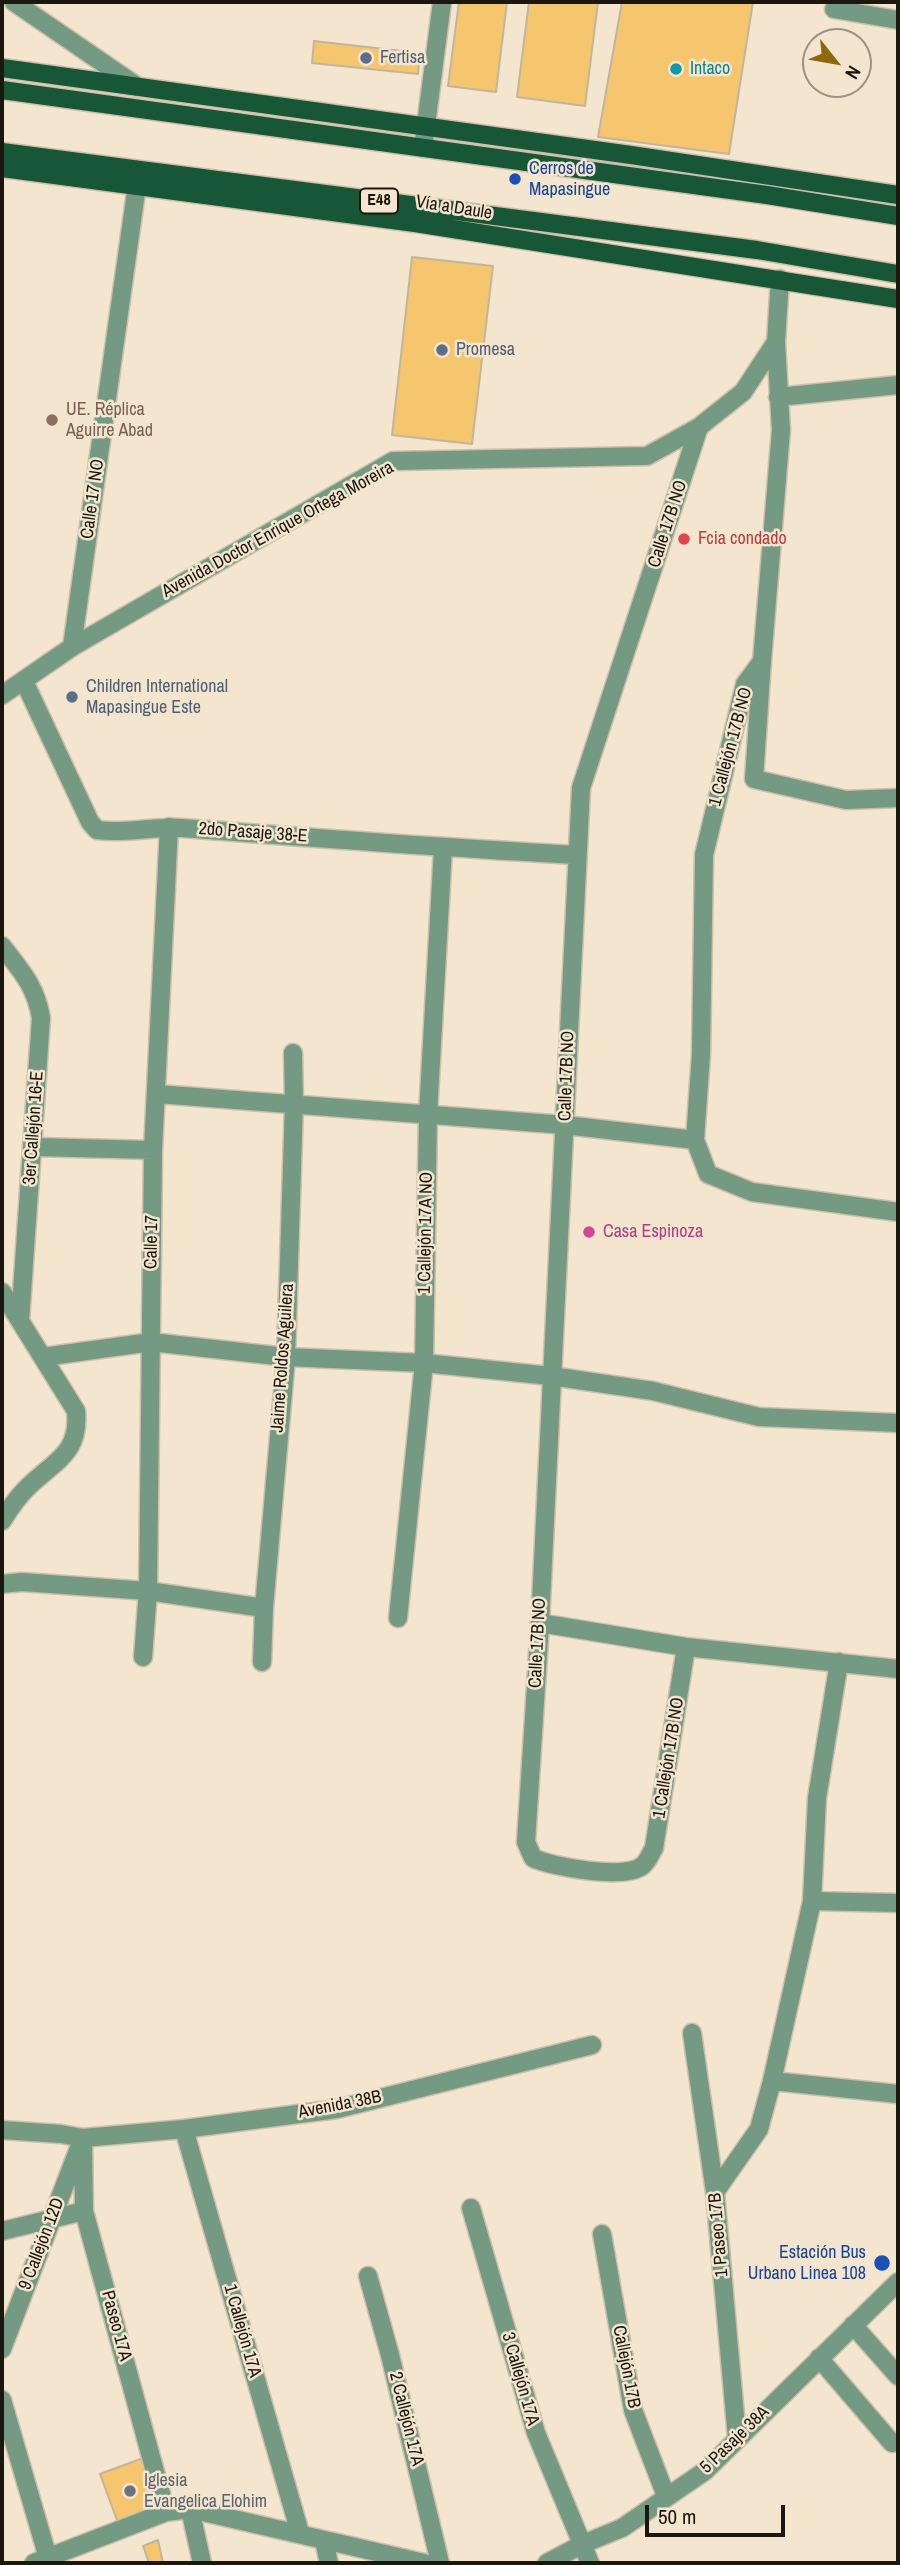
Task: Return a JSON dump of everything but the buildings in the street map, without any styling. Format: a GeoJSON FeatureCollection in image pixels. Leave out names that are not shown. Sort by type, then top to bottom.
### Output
{"type":"FeatureCollection","features":[{"type":"Feature","properties":{"kind":"main road"},"geometry":{"type":"LineString","coordinates":[[2,68],[898,195]]}},
{"type":"Feature","properties":{"kind":"main road"},"geometry":{"type":"LineString","coordinates":[[2,90],[767,195],[898,216]]}},
{"type":"Feature","properties":{"kind":"main road"},"geometry":{"type":"LineString","coordinates":[[287,107],[326,135]]}},
{"type":"Feature","properties":{"kind":"main road","name":"Vía a Daule"},"geometry":{"type":"LineString","coordinates":[[2,152],[757,250],[898,274]]}},
{"type":"Feature","properties":{"kind":"main road","name":"Vía a Daule"},"geometry":{"type":"LineString","coordinates":[[2,168],[415,223],[898,299]]}},
{"type":"Feature","properties":{"kind":"street"},"geometry":{"type":"LineString","coordinates":[[14,2],[138,87]]}},
{"type":"Feature","properties":{"kind":"street"},"geometry":{"type":"LineString","coordinates":[[423,148],[442,2]]}},
{"type":"Feature","properties":{"kind":"street"},"geometry":{"type":"LineString","coordinates":[[834,9],[898,20]]}},
{"type":"Feature","properties":{"kind":"street","name":"Calle 17 NO"},"geometry":{"type":"LineString","coordinates":[[72,647],[137,185]]}},
{"type":"Feature","properties":{"kind":"street","name":"1 Callejón 17B NO"},"geometry":{"type":"LineString","coordinates":[[780,279],[776,342],[781,430],[762,661],[746,684],[704,855],[701,1054],[695,1140],[708,1174],[752,1192],[898,1212]]}},
{"type":"Feature","properties":{"kind":"street"},"geometry":{"type":"LineString","coordinates":[[699,427],[743,392],[776,342]]}},
{"type":"Feature","properties":{"kind":"street"},"geometry":{"type":"LineString","coordinates":[[778,397],[898,385]]}},
{"type":"Feature","properties":{"kind":"street","name":"Avenida Doctor Enrique Ortega Moreira"},"geometry":{"type":"LineString","coordinates":[[2,695],[72,647],[393,461],[647,456],[699,427]]}},
{"type":"Feature","properties":{"kind":"street","name":"Calle 17B NO"},"geometry":{"type":"LineString","coordinates":[[643,1866],[625,1873],[547,1865],[533,1858],[526,1842],[540,1623],[581,788],[699,427]]}},
{"type":"Feature","properties":{"kind":"street"},"geometry":{"type":"LineString","coordinates":[[762,661],[754,779],[846,800],[898,798]]}},
{"type":"Feature","properties":{"kind":"street","name":"2do Pasaje 38-E"},"geometry":{"type":"LineString","coordinates":[[24,681],[90,822],[97,830],[114,832],[169,827],[443,848],[577,855]]}},
{"type":"Feature","properties":{"kind":"street","name":"Calle 17"},"geometry":{"type":"LineString","coordinates":[[144,1657],[148,1591],[153,1150],[169,827]]}},
{"type":"Feature","properties":{"kind":"street","name":"1 Callejón 17A NO"},"geometry":{"type":"LineString","coordinates":[[398,1618],[424,1363],[428,1114],[443,848]]}},
{"type":"Feature","properties":{"kind":"street","name":"3er Callejón 16-E"},"geometry":{"type":"LineString","coordinates":[[2,946],[32,984],[41,1018],[20,1321]]}},
{"type":"Feature","properties":{"kind":"street","name":"Jaime Roldos Aguilera"},"geometry":{"type":"LineString","coordinates":[[262,1662],[264,1608],[286,1357],[294,1103],[293,1053]]}},
{"type":"Feature","properties":{"kind":"street"},"geometry":{"type":"LineString","coordinates":[[157,1094],[565,1125],[695,1140]]}},
{"type":"Feature","properties":{"kind":"street"},"geometry":{"type":"LineString","coordinates":[[34,1147],[153,1150]]}},
{"type":"Feature","properties":{"kind":"street"},"geometry":{"type":"LineString","coordinates":[[2,1292],[76,1411],[78,1427],[73,1444],[62,1458],[29,1486],[2,1521]]}},
{"type":"Feature","properties":{"kind":"street"},"geometry":{"type":"LineString","coordinates":[[43,1357],[151,1342],[286,1357],[424,1363],[551,1376],[653,1391],[759,1417],[898,1423]]}},
{"type":"Feature","properties":{"kind":"street"},"geometry":{"type":"LineString","coordinates":[[2,1584],[22,1582],[148,1591],[264,1608]]}},
{"type":"Feature","properties":{"kind":"street"},"geometry":{"type":"LineString","coordinates":[[540,1623],[686,1647],[898,1669]]}},
{"type":"Feature","properties":{"kind":"street","name":"1 Callejón 17B NO"},"geometry":{"type":"LineString","coordinates":[[643,1866],[654,1848],[686,1647]]}},
{"type":"Feature","properties":{"kind":"street"},"geometry":{"type":"LineString","coordinates":[[715,2192],[759,2129],[772,2081],[812,1901],[817,1798],[839,1662]]}},
{"type":"Feature","properties":{"kind":"street"},"geometry":{"type":"LineString","coordinates":[[812,1901],[898,1903]]}},
{"type":"Feature","properties":{"kind":"street","name":"1 Paseo 17B"},"geometry":{"type":"LineString","coordinates":[[692,2033],[715,2192],[737,2438]]}},
{"type":"Feature","properties":{"kind":"street","name":"Avenida 38B"},"geometry":{"type":"LineString","coordinates":[[2,2130],[83,2138],[184,2129],[337,2109],[592,2045]]}},
{"type":"Feature","properties":{"kind":"street"},"geometry":{"type":"LineString","coordinates":[[772,2081],[898,2094]]}},
{"type":"Feature","properties":{"kind":"street","name":"1 Callejón 17A"},"geometry":{"type":"LineString","coordinates":[[184,2129],[300,2533]]}},
{"type":"Feature","properties":{"kind":"street","name":"Paseo 17A"},"geometry":{"type":"LineString","coordinates":[[83,2138],[84,2211],[166,2512]]}},
{"type":"Feature","properties":{"kind":"street","name":"9 Callejón 12D"},"geometry":{"type":"LineString","coordinates":[[2,2349],[83,2138]]}},
{"type":"Feature","properties":{"kind":"street","name":"3 Callejón 17A"},"geometry":{"type":"LineString","coordinates":[[471,2208],[536,2433],[590,2563]]}},
{"type":"Feature","properties":{"kind":"street"},"geometry":{"type":"LineString","coordinates":[[2,2231],[84,2211]]}},
{"type":"Feature","properties":{"kind":"street","name":"Callejón 17B"},"geometry":{"type":"LineString","coordinates":[[602,2234],[633,2410],[666,2496]]}},
{"type":"Feature","properties":{"kind":"street","name":"2 Callejón 17A"},"geometry":{"type":"LineString","coordinates":[[368,2276],[390,2355],[440,2563]]}},
{"type":"Feature","properties":{"kind":"street","name":"5 Pasaje 38A"},"geometry":{"type":"LineString","coordinates":[[547,2563],[622,2528],[705,2472],[898,2282]]}},
{"type":"Feature","properties":{"kind":"street"},"geometry":{"type":"LineString","coordinates":[[853,2325],[898,2376]]}},
{"type":"Feature","properties":{"kind":"street"},"geometry":{"type":"LineString","coordinates":[[819,2358],[892,2443]]}},
{"type":"Feature","properties":{"kind":"street"},"geometry":{"type":"LineString","coordinates":[[2,2400],[41,2561],[166,2512],[190,2509],[424,2563]]}},
{"type":"Feature","properties":{"kind":"street"},"geometry":{"type":"LineString","coordinates":[[190,2509],[202,2563]]}},
{"type":"Feature","properties":{"kind":"street"},"geometry":{"type":"LineString","coordinates":[[324,2542],[329,2563]]}},
{"type":"Feature","properties":{"kind":"place","name":"Fertisa"},"geometry":{"type":"Point","coordinates":[366,58]}},
{"type":"Feature","properties":{"kind":"place","name":"Intaco"},"geometry":{"type":"Point","coordinates":[676,69]}},
{"type":"Feature","properties":{"kind":"place","name":"Cerros de Mapasingue"},"geometry":{"type":"Point","coordinates":[515,179]}},
{"type":"Feature","properties":{"kind":"place","name":"Promesa"},"geometry":{"type":"Point","coordinates":[442,350]}},
{"type":"Feature","properties":{"kind":"place","name":"UE. Réplica Aguirre Abad"},"geometry":{"type":"Point","coordinates":[52,420]}},
{"type":"Feature","properties":{"kind":"place","name":"Fcia condado"},"geometry":{"type":"Point","coordinates":[684,539]}},
{"type":"Feature","properties":{"kind":"place","name":"Children International Mapasingue Este"},"geometry":{"type":"Point","coordinates":[72,697]}},
{"type":"Feature","properties":{"kind":"place","name":"Casa Espinoza"},"geometry":{"type":"Point","coordinates":[589,1232]}},
{"type":"Feature","properties":{"kind":"place","name":"Estación Bus Urbano Linea 108"},"geometry":{"type":"Point","coordinates":[882,2263]}},
{"type":"Feature","properties":{"kind":"place","name":"Iglesia Evangelica Elohim"},"geometry":{"type":"Point","coordinates":[130,2491]}}]}
